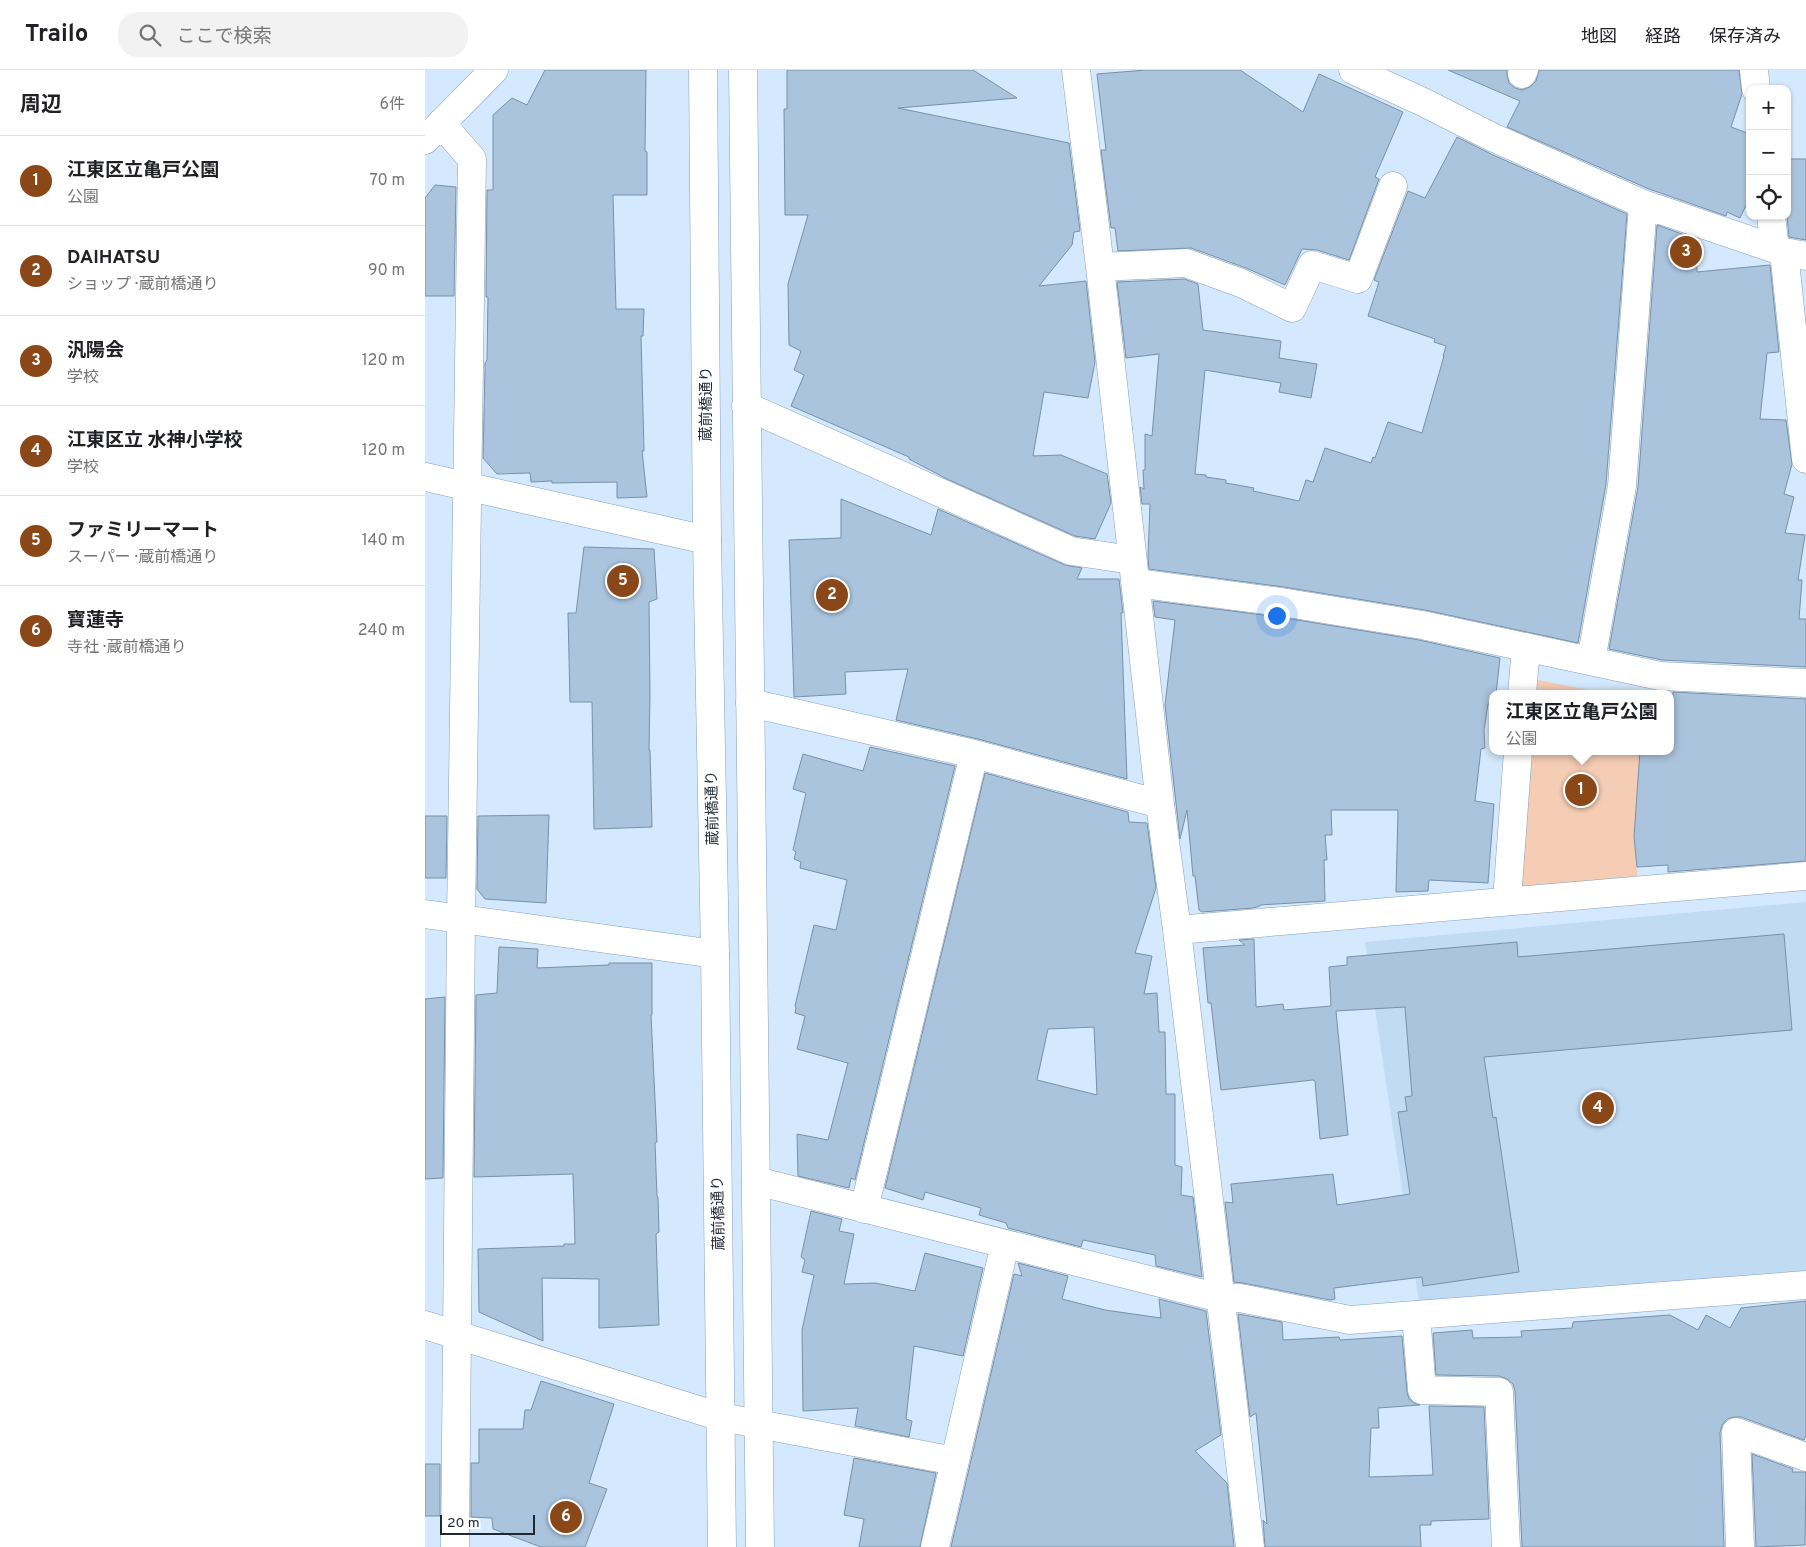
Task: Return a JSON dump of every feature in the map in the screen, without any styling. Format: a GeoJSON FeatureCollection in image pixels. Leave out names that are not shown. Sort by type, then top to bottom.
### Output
{"type":"FeatureCollection","features":[{"type":"Feature","properties":{"kind":"street"},"geometry":{"type":"LineString","coordinates":[[455,1547],[461,919],[473,159],[433,132],[494,70]]}},
{"type":"Feature","properties":{"kind":"street","name":"蔵前橋通り"},"geometry":{"type":"LineString","coordinates":[[703,70],[707,540],[715,954],[721,1547]]}},
{"type":"Feature","properties":{"kind":"street"},"geometry":{"type":"LineString","coordinates":[[743,70],[760,1547]]}},
{"type":"Feature","properties":{"kind":"street"},"geometry":{"type":"LineString","coordinates":[[1076,70],[1160,804],[1177,930],[1250,1547]]}},
{"type":"Feature","properties":{"kind":"street"},"geometry":{"type":"LineString","coordinates":[[1353,70],[1423,102],[1492,137],[1643,204],[1788,252]]}},
{"type":"Feature","properties":{"kind":"street"},"geometry":{"type":"LineString","coordinates":[[1754,70],[1756,85]]}},
{"type":"Feature","properties":{"kind":"street"},"geometry":{"type":"LineString","coordinates":[[1100,267],[1186,264],[1241,284],[1293,308],[1312,265],[1359,278],[1393,186]]}},
{"type":"Feature","properties":{"kind":"street"},"geometry":{"type":"LineString","coordinates":[[1591,662],[1622,486],[1643,204]]}},
{"type":"Feature","properties":{"kind":"street"},"geometry":{"type":"LineString","coordinates":[[1773,220],[1788,252],[1806,459]]}},
{"type":"Feature","properties":{"kind":"street"},"geometry":{"type":"LineString","coordinates":[[746,406],[1071,551],[1134,572],[1281,602],[1422,625],[1660,676],[1806,683]]}},
{"type":"Feature","properties":{"kind":"street"},"geometry":{"type":"LineString","coordinates":[[425,478],[707,540]]}},
{"type":"Feature","properties":{"kind":"street"},"geometry":{"type":"LineString","coordinates":[[1522,690],[1525,647]]}},
{"type":"Feature","properties":{"kind":"street"},"geometry":{"type":"LineString","coordinates":[[750,703],[974,754],[1160,804]]}},
{"type":"Feature","properties":{"kind":"street"},"geometry":{"type":"LineString","coordinates":[[864,1209],[974,754]]}},
{"type":"Feature","properties":{"kind":"street"},"geometry":{"type":"LineString","coordinates":[[1507,900],[1518,755]]}},
{"type":"Feature","properties":{"kind":"street"},"geometry":{"type":"LineString","coordinates":[[1177,930],[1507,900],[1806,876]]}},
{"type":"Feature","properties":{"kind":"street"},"geometry":{"type":"LineString","coordinates":[[425,914],[715,954]]}},
{"type":"Feature","properties":{"kind":"street"},"geometry":{"type":"LineString","coordinates":[[756,1181],[1220,1298],[1240,1298],[1350,1320],[1806,1285]]}},
{"type":"Feature","properties":{"kind":"street"},"geometry":{"type":"LineString","coordinates":[[935,1547],[1005,1244]]}},
{"type":"Feature","properties":{"kind":"street"},"geometry":{"type":"LineString","coordinates":[[1416,1315],[1422,1390],[1499,1392],[1506,1547]]}},
{"type":"Feature","properties":{"kind":"street"},"geometry":{"type":"LineString","coordinates":[[425,1325],[721,1417],[955,1461]]}},
{"type":"Feature","properties":{"kind":"street"},"geometry":{"type":"LineString","coordinates":[[1740,1547],[1736,1432],[1806,1457]]}},
{"type":"Feature","properties":{"kind":"shaded area"},"geometry":{"type":"Polygon","coordinates":[[[1533,679],[1589,690],[1532,690],[1533,679]]]}},
{"type":"Feature","properties":{"kind":"shaded area"},"geometry":{"type":"Polygon","coordinates":[[[1527,755],[1639,755],[1637,880],[1513,900],[1527,755]]]}},
{"type":"Feature","properties":{"kind":"shaded area"},"geometry":{"type":"Polygon","coordinates":[[[1806,902],[1806,1274],[1419,1302],[1365,942],[1806,902]]]}},
{"type":"Feature","properties":{"kind":"building"},"geometry":{"type":"Polygon","coordinates":[[[545,70],[646,70],[645,151],[647,152],[647,195],[613,195],[616,309],[644,309],[643,336],[641,336],[644,451],[642,451],[647,497],[617,498],[617,482],[531,482],[530,473],[497,474],[483,458],[488,297],[486,297],[487,190],[493,190],[493,115],[512,98],[527,105],[545,70]]]}},
{"type":"Feature","properties":{"kind":"building"},"geometry":{"type":"Polygon","coordinates":[[[787,70],[973,70],[1017,98],[898,108],[1069,143],[1080,231],[1074,232],[1072,245],[1039,286],[1086,281],[1095,362],[1088,398],[1044,392],[1033,456],[1061,455],[1107,474],[1111,503],[1095,539],[1075,536],[947,479],[909,459],[909,457],[791,406],[804,375],[794,370],[801,351],[789,345],[788,284],[808,215],[785,215],[784,109],[787,109],[787,70]]]}},
{"type":"Feature","properties":{"kind":"building"},"geometry":{"type":"Polygon","coordinates":[[[1146,70],[1240,70],[1303,112],[1319,74],[1403,112],[1375,177],[1379,179],[1349,260],[1317,250],[1302,249],[1285,285],[1246,268],[1191,248],[1118,251],[1115,228],[1111,228],[1101,150],[1106,150],[1097,74],[1146,70]]]}},
{"type":"Feature","properties":{"kind":"building"},"geometry":{"type":"Polygon","coordinates":[[[1448,70],[1507,70],[1509,83],[1515,88],[1522,90],[1530,87],[1536,81],[1539,70],[1739,70],[1742,94],[1731,127],[1746,133],[1746,205],[1740,218],[1727,212],[1726,216],[1649,189],[1507,127],[1520,101],[1448,70]]]}},
{"type":"Feature","properties":{"kind":"building"},"geometry":{"type":"Polygon","coordinates":[[[1457,137],[1493,155],[1627,214],[1606,484],[1578,643],[1425,610],[1284,587],[1149,569],[1150,504],[1142,504],[1140,487],[1144,489],[1145,434],[1152,436],[1159,354],[1126,358],[1117,282],[1184,279],[1198,284],[1203,330],[1281,341],[1279,358],[1317,364],[1311,398],[1279,392],[1281,383],[1205,370],[1195,474],[1226,480],[1226,483],[1254,488],[1253,491],[1299,501],[1306,480],[1313,482],[1325,448],[1371,463],[1373,457],[1375,458],[1388,422],[1422,433],[1446,346],[1434,342],[1435,339],[1368,316],[1379,282],[1374,280],[1408,191],[1425,198],[1457,137]]]}},
{"type":"Feature","properties":{"kind":"building"},"geometry":{"type":"Polygon","coordinates":[[[1791,159],[1806,159],[1806,240],[1789,237],[1787,220],[1791,220],[1791,159]]]}},
{"type":"Feature","properties":{"kind":"building"},"geometry":{"type":"Polygon","coordinates":[[[435,185],[456,187],[454,296],[425,296],[425,198],[435,185]]]}},
{"type":"Feature","properties":{"kind":"building"},"geometry":{"type":"Polygon","coordinates":[[[1657,225],[1696,239],[1697,272],[1770,265],[1779,352],[1767,353],[1760,419],[1786,420],[1792,464],[1784,494],[1794,497],[1785,533],[1805,535],[1798,580],[1802,580],[1799,619],[1806,619],[1806,667],[1662,660],[1609,649],[1638,487],[1657,225]]]}},
{"type":"Feature","properties":{"kind":"building"},"geometry":{"type":"Polygon","coordinates":[[[841,499],[931,535],[938,509],[1065,565],[1082,568],[1077,579],[1119,579],[1123,613],[1121,613],[1127,779],[978,739],[896,720],[908,669],[845,672],[846,694],[794,697],[789,540],[841,538],[841,499]]]}},
{"type":"Feature","properties":{"kind":"building"},"geometry":{"type":"Polygon","coordinates":[[[584,547],[654,549],[657,599],[649,602],[649,750],[652,827],[594,829],[592,702],[570,702],[568,613],[576,613],[584,547]]]}},
{"type":"Feature","properties":{"kind":"building"},"geometry":{"type":"Polygon","coordinates":[[[1153,601],[1279,617],[1419,640],[1500,658],[1496,690],[1489,690],[1489,704],[1484,730],[1485,748],[1481,749],[1475,801],[1494,804],[1488,883],[1429,880],[1428,891],[1396,892],[1398,810],[1331,810],[1332,835],[1325,835],[1327,860],[1324,860],[1325,901],[1260,905],[1253,908],[1202,912],[1199,910],[1195,876],[1193,876],[1187,810],[1180,839],[1165,705],[1175,620],[1155,617],[1153,601]]]}},
{"type":"Feature","properties":{"kind":"building"},"geometry":{"type":"Polygon","coordinates":[[[1674,692],[1806,699],[1806,861],[1668,872],[1668,865],[1637,867],[1634,837],[1640,755],[1674,755],[1674,692]]]}},
{"type":"Feature","properties":{"kind":"building"},"geometry":{"type":"Polygon","coordinates":[[[870,747],[955,766],[855,1180],[851,1178],[849,1188],[798,1176],[797,1134],[828,1140],[848,1063],[797,1049],[805,1016],[795,1013],[814,925],[836,930],[847,880],[800,868],[801,862],[794,859],[796,852],[793,850],[806,793],[793,789],[803,754],[863,771],[870,747]]]}},
{"type":"Feature","properties":{"kind":"building"},"geometry":{"type":"Polygon","coordinates":[[[985,773],[1128,812],[1129,822],[1147,823],[1156,888],[1135,953],[1152,956],[1144,994],[1157,993],[1159,1032],[1165,1032],[1166,1094],[1175,1094],[1175,1165],[1182,1167],[1181,1195],[1193,1197],[1202,1277],[1156,1266],[1155,1255],[1083,1240],[1081,1247],[1008,1228],[1006,1223],[979,1215],[981,1208],[925,1192],[923,1200],[885,1188],[985,773]],[[1094,1027],[1048,1029],[1037,1080],[1097,1095],[1094,1027]]]}},
{"type":"Feature","properties":{"kind":"building"},"geometry":{"type":"Polygon","coordinates":[[[549,815],[546,903],[485,899],[477,889],[478,816],[549,815]]]}},
{"type":"Feature","properties":{"kind":"building"},"geometry":{"type":"Polygon","coordinates":[[[425,816],[447,816],[446,878],[425,878],[425,816]]]}},
{"type":"Feature","properties":{"kind":"building"},"geometry":{"type":"Polygon","coordinates":[[[1784,934],[1792,1030],[1484,1057],[1493,1118],[1496,1117],[1519,1272],[1423,1286],[1422,1277],[1334,1288],[1335,1299],[1330,1300],[1234,1282],[1225,1202],[1233,1203],[1231,1184],[1333,1174],[1337,1205],[1410,1194],[1398,1112],[1407,1111],[1405,1097],[1412,1096],[1405,1007],[1336,1011],[1348,1135],[1320,1139],[1315,1081],[1313,1080],[1221,1090],[1211,1003],[1208,1003],[1203,948],[1245,945],[1239,940],[1254,939],[1256,1007],[1283,1004],[1284,1010],[1331,1006],[1329,967],[1347,965],[1347,957],[1517,942],[1518,957],[1784,934]]]}},
{"type":"Feature","properties":{"kind":"building"},"geometry":{"type":"Polygon","coordinates":[[[499,947],[538,949],[537,968],[609,965],[609,963],[652,963],[651,1015],[657,1142],[655,1143],[659,1232],[656,1234],[659,1325],[599,1328],[599,1279],[542,1278],[543,1341],[479,1312],[478,1249],[575,1244],[573,1174],[474,1177],[476,995],[497,993],[499,947]]]}},
{"type":"Feature","properties":{"kind":"building"},"geometry":{"type":"Polygon","coordinates":[[[445,997],[443,1178],[425,1179],[425,999],[445,997]]]}},
{"type":"Feature","properties":{"kind":"building"},"geometry":{"type":"Polygon","coordinates":[[[811,1211],[842,1219],[839,1231],[854,1234],[844,1284],[875,1283],[915,1291],[925,1253],[983,1268],[963,1356],[914,1346],[906,1419],[912,1421],[909,1437],[855,1426],[858,1408],[803,1411],[802,1330],[814,1275],[802,1272],[805,1260],[801,1257],[811,1211]]]}},
{"type":"Feature","properties":{"kind":"building"},"geometry":{"type":"Polygon","coordinates":[[[1018,1263],[1068,1276],[1062,1299],[1105,1310],[1161,1318],[1159,1299],[1206,1311],[1221,1435],[1195,1451],[1227,1483],[1234,1547],[951,1547],[1014,1274],[1022,1276],[1018,1263]]]}},
{"type":"Feature","properties":{"kind":"building"},"geometry":{"type":"Polygon","coordinates":[[[1806,1301],[1806,1435],[1804,1440],[1741,1417],[1727,1419],[1722,1425],[1720,1433],[1724,1547],[1522,1547],[1515,1391],[1513,1384],[1499,1376],[1436,1375],[1433,1333],[1472,1330],[1473,1338],[1522,1337],[1521,1331],[1572,1328],[1573,1322],[1670,1315],[1698,1330],[1706,1315],[1730,1328],[1741,1308],[1806,1301]]]}},
{"type":"Feature","properties":{"kind":"building"},"geometry":{"type":"Polygon","coordinates":[[[1238,1314],[1282,1322],[1283,1340],[1339,1337],[1340,1340],[1402,1336],[1407,1392],[1409,1399],[1420,1405],[1378,1408],[1379,1428],[1371,1428],[1369,1477],[1433,1475],[1429,1406],[1484,1407],[1489,1519],[1431,1521],[1431,1525],[1420,1525],[1421,1547],[1265,1547],[1263,1520],[1267,1524],[1256,1413],[1250,1417],[1238,1314]]]}},
{"type":"Feature","properties":{"kind":"building"},"geometry":{"type":"Polygon","coordinates":[[[541,1381],[614,1404],[589,1483],[607,1489],[585,1547],[541,1547],[493,1529],[492,1518],[471,1517],[471,1463],[479,1463],[479,1429],[523,1429],[525,1410],[531,1410],[541,1381]]]}},
{"type":"Feature","properties":{"kind":"building"},"geometry":{"type":"Polygon","coordinates":[[[1752,1454],[1793,1469],[1792,1472],[1806,1472],[1805,1545],[1756,1547],[1752,1454]]]}},
{"type":"Feature","properties":{"kind":"building"},"geometry":{"type":"Polygon","coordinates":[[[854,1458],[936,1473],[920,1547],[859,1547],[864,1519],[844,1515],[854,1458]]]}},
{"type":"Feature","properties":{"kind":"building"},"geometry":{"type":"Polygon","coordinates":[[[425,1464],[440,1464],[440,1516],[425,1516],[425,1464]]]}},
{"type":"Feature","properties":{"kind":"place","name":"汎陽会"},"geometry":{"type":"Point","coordinates":[1686,252]}},
{"type":"Feature","properties":{"kind":"place","name":"ファミリーマート"},"geometry":{"type":"Point","coordinates":[623,581]}},
{"type":"Feature","properties":{"kind":"place","name":"DAIHATSU"},"geometry":{"type":"Point","coordinates":[832,595]}},
{"type":"Feature","properties":{"kind":"place","name":"江東区立亀戸公園"},"geometry":{"type":"Point","coordinates":[1581,790]}},
{"type":"Feature","properties":{"kind":"place","name":"江東区立 水神小学校"},"geometry":{"type":"Point","coordinates":[1598,1108]}},
{"type":"Feature","properties":{"kind":"place","name":"寶蓮寺"},"geometry":{"type":"Point","coordinates":[566,1517]}}]}
